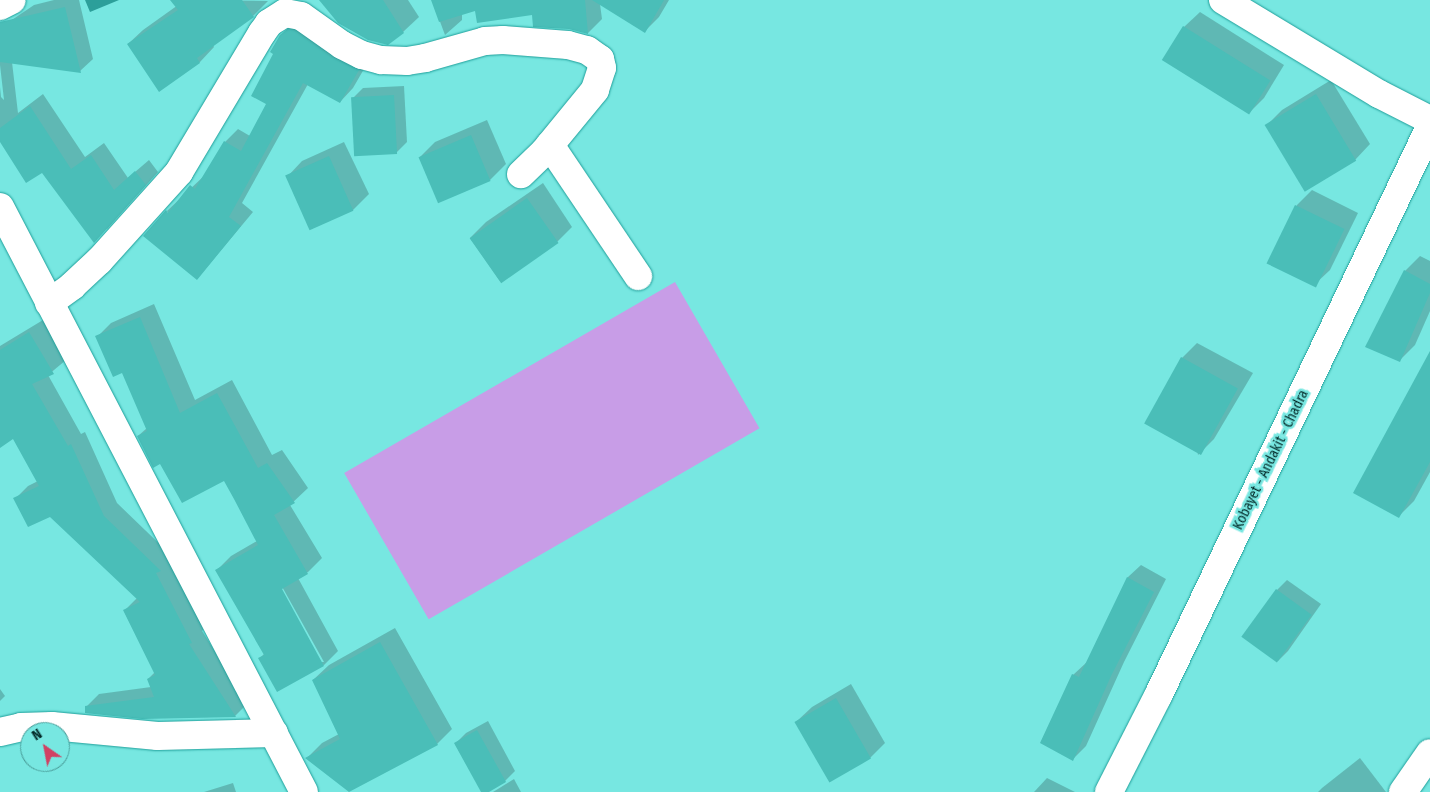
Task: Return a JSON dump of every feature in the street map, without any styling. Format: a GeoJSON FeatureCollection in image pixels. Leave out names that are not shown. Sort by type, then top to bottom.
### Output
{"type":"FeatureCollection","features":[{"type":"Feature","properties":{"kind":"street"},"geometry":{"type":"LineString","coordinates":[[0,6],[12,0]]}},
{"type":"Feature","properties":{"kind":"street"},"geometry":{"type":"LineString","coordinates":[[1223,0],[1371,89],[1430,120]]}},
{"type":"Feature","properties":{"kind":"street"},"geometry":{"type":"LineString","coordinates":[[49,303],[72,286],[99,260],[179,172],[262,33],[269,23],[285,13],[301,16],[342,45],[362,55],[382,60],[407,61],[426,58],[485,41],[568,45],[587,50],[600,58],[602,68],[595,90],[550,145],[521,174]]}},
{"type":"Feature","properties":{"kind":"street","name":"Kobayet - Andakit - Chadra"},"geometry":{"type":"LineString","coordinates":[[1109,792],[1170,671],[1430,127]]}},
{"type":"Feature","properties":{"kind":"street"},"geometry":{"type":"LineString","coordinates":[[550,145],[638,276]]}},
{"type":"Feature","properties":{"kind":"street"},"geometry":{"type":"LineString","coordinates":[[0,207],[304,792]]}},
{"type":"Feature","properties":{"kind":"street"},"geometry":{"type":"LineString","coordinates":[[0,732],[21,727],[52,726],[158,736],[274,733]]}},
{"type":"Feature","properties":{"kind":"street"},"geometry":{"type":"LineString","coordinates":[[1403,792],[1430,753]]}},
{"type":"Feature","properties":{"kind":"shaded area"},"geometry":{"type":"Polygon","coordinates":[[[675,282],[760,428],[429,619],[344,473],[675,282]]]}},
{"type":"Feature","properties":{"kind":"water"},"geometry":{"type":"Polygon","coordinates":[[[85,0],[119,0],[90,12],[85,0]]]}},
{"type":"Feature","properties":{"kind":"building"},"geometry":{"type":"Polygon","coordinates":[[[170,0],[242,0],[254,17],[197,58],[200,63],[159,92],[127,44],[178,10],[170,0]]]}},
{"type":"Feature","properties":{"kind":"building"},"geometry":{"type":"Polygon","coordinates":[[[319,0],[383,0],[404,33],[388,45],[368,40],[338,23],[319,0]]]}},
{"type":"Feature","properties":{"kind":"building"},"geometry":{"type":"Polygon","coordinates":[[[431,0],[585,0],[588,34],[569,29],[533,27],[532,15],[477,23],[475,11],[439,22],[431,0]]]}},
{"type":"Feature","properties":{"kind":"building"},"geometry":{"type":"Polygon","coordinates":[[[592,0],[664,0],[645,33],[592,0]]]}},
{"type":"Feature","properties":{"kind":"building"},"geometry":{"type":"Polygon","coordinates":[[[65,7],[81,73],[0,62],[0,22],[65,7]]]}},
{"type":"Feature","properties":{"kind":"building"},"geometry":{"type":"Polygon","coordinates":[[[1183,26],[1270,81],[1249,115],[1162,60],[1183,26]]]}},
{"type":"Feature","properties":{"kind":"building"},"geometry":{"type":"Polygon","coordinates":[[[288,29],[295,31],[333,58],[359,70],[340,103],[303,83],[229,217],[241,226],[197,280],[143,236],[166,210],[168,213],[190,185],[195,189],[224,141],[241,151],[266,104],[251,96],[273,54],[270,52],[280,35],[288,29]]]}},
{"type":"Feature","properties":{"kind":"building"},"geometry":{"type":"Polygon","coordinates":[[[1316,94],[1356,161],[1305,192],[1265,125],[1316,94]]]}},
{"type":"Feature","properties":{"kind":"building"},"geometry":{"type":"Polygon","coordinates":[[[394,95],[397,154],[354,156],[351,97],[394,95]]]}},
{"type":"Feature","properties":{"kind":"building"},"geometry":{"type":"Polygon","coordinates":[[[30,106],[71,169],[91,155],[114,190],[135,171],[146,185],[94,243],[42,173],[26,183],[0,142],[0,128],[30,106]]]}},
{"type":"Feature","properties":{"kind":"building"},"geometry":{"type":"Polygon","coordinates":[[[471,135],[491,181],[438,203],[419,157],[471,135]]]}},
{"type":"Feature","properties":{"kind":"building"},"geometry":{"type":"Polygon","coordinates":[[[329,156],[353,211],[310,230],[285,176],[329,156]]]}},
{"type":"Feature","properties":{"kind":"building"},"geometry":{"type":"Polygon","coordinates":[[[527,198],[559,243],[501,283],[470,238],[527,198]]]}},
{"type":"Feature","properties":{"kind":"building"},"geometry":{"type":"Polygon","coordinates":[[[1295,205],[1344,229],[1316,288],[1267,263],[1295,205]]]}},
{"type":"Feature","properties":{"kind":"building"},"geometry":{"type":"Polygon","coordinates":[[[1404,270],[1430,284],[1430,293],[1400,362],[1365,347],[1404,270]]]}},
{"type":"Feature","properties":{"kind":"building"},"geometry":{"type":"Polygon","coordinates":[[[140,317],[180,413],[217,393],[258,468],[267,463],[295,503],[274,515],[308,574],[282,589],[324,666],[277,692],[258,658],[264,655],[215,570],[258,545],[224,481],[182,503],[160,464],[153,468],[137,436],[147,431],[122,373],[113,377],[95,336],[140,317]]]}},
{"type":"Feature","properties":{"kind":"building"},"geometry":{"type":"Polygon","coordinates":[[[29,332],[54,374],[32,384],[68,446],[71,444],[104,516],[161,571],[156,573],[192,643],[189,644],[236,717],[142,719],[85,713],[85,706],[154,697],[147,679],[155,675],[123,610],[140,602],[50,517],[28,527],[13,498],[39,486],[13,439],[0,448],[0,350],[29,332]]]}},
{"type":"Feature","properties":{"kind":"building"},"geometry":{"type":"Polygon","coordinates":[[[1430,351],[1430,462],[1399,518],[1353,493],[1430,351]]]}},
{"type":"Feature","properties":{"kind":"building"},"geometry":{"type":"Polygon","coordinates":[[[1181,357],[1238,389],[1201,455],[1144,423],[1181,357]]]}},
{"type":"Feature","properties":{"kind":"building"},"geometry":{"type":"Polygon","coordinates":[[[1127,577],[1154,592],[1111,676],[1073,761],[1040,743],[1072,674],[1079,677],[1127,577]]]}},
{"type":"Feature","properties":{"kind":"building"},"geometry":{"type":"Polygon","coordinates":[[[1276,589],[1312,615],[1277,663],[1241,637],[1276,589]]]}},
{"type":"Feature","properties":{"kind":"building"},"geometry":{"type":"Polygon","coordinates":[[[380,642],[438,745],[349,792],[305,758],[340,739],[312,680],[380,642]]]}},
{"type":"Feature","properties":{"kind":"building"},"geometry":{"type":"Polygon","coordinates":[[[836,698],[871,759],[829,783],[794,722],[836,698]]]}},
{"type":"Feature","properties":{"kind":"building"},"geometry":{"type":"Polygon","coordinates":[[[477,730],[506,782],[489,792],[481,792],[454,743],[477,730]]]}}]}
